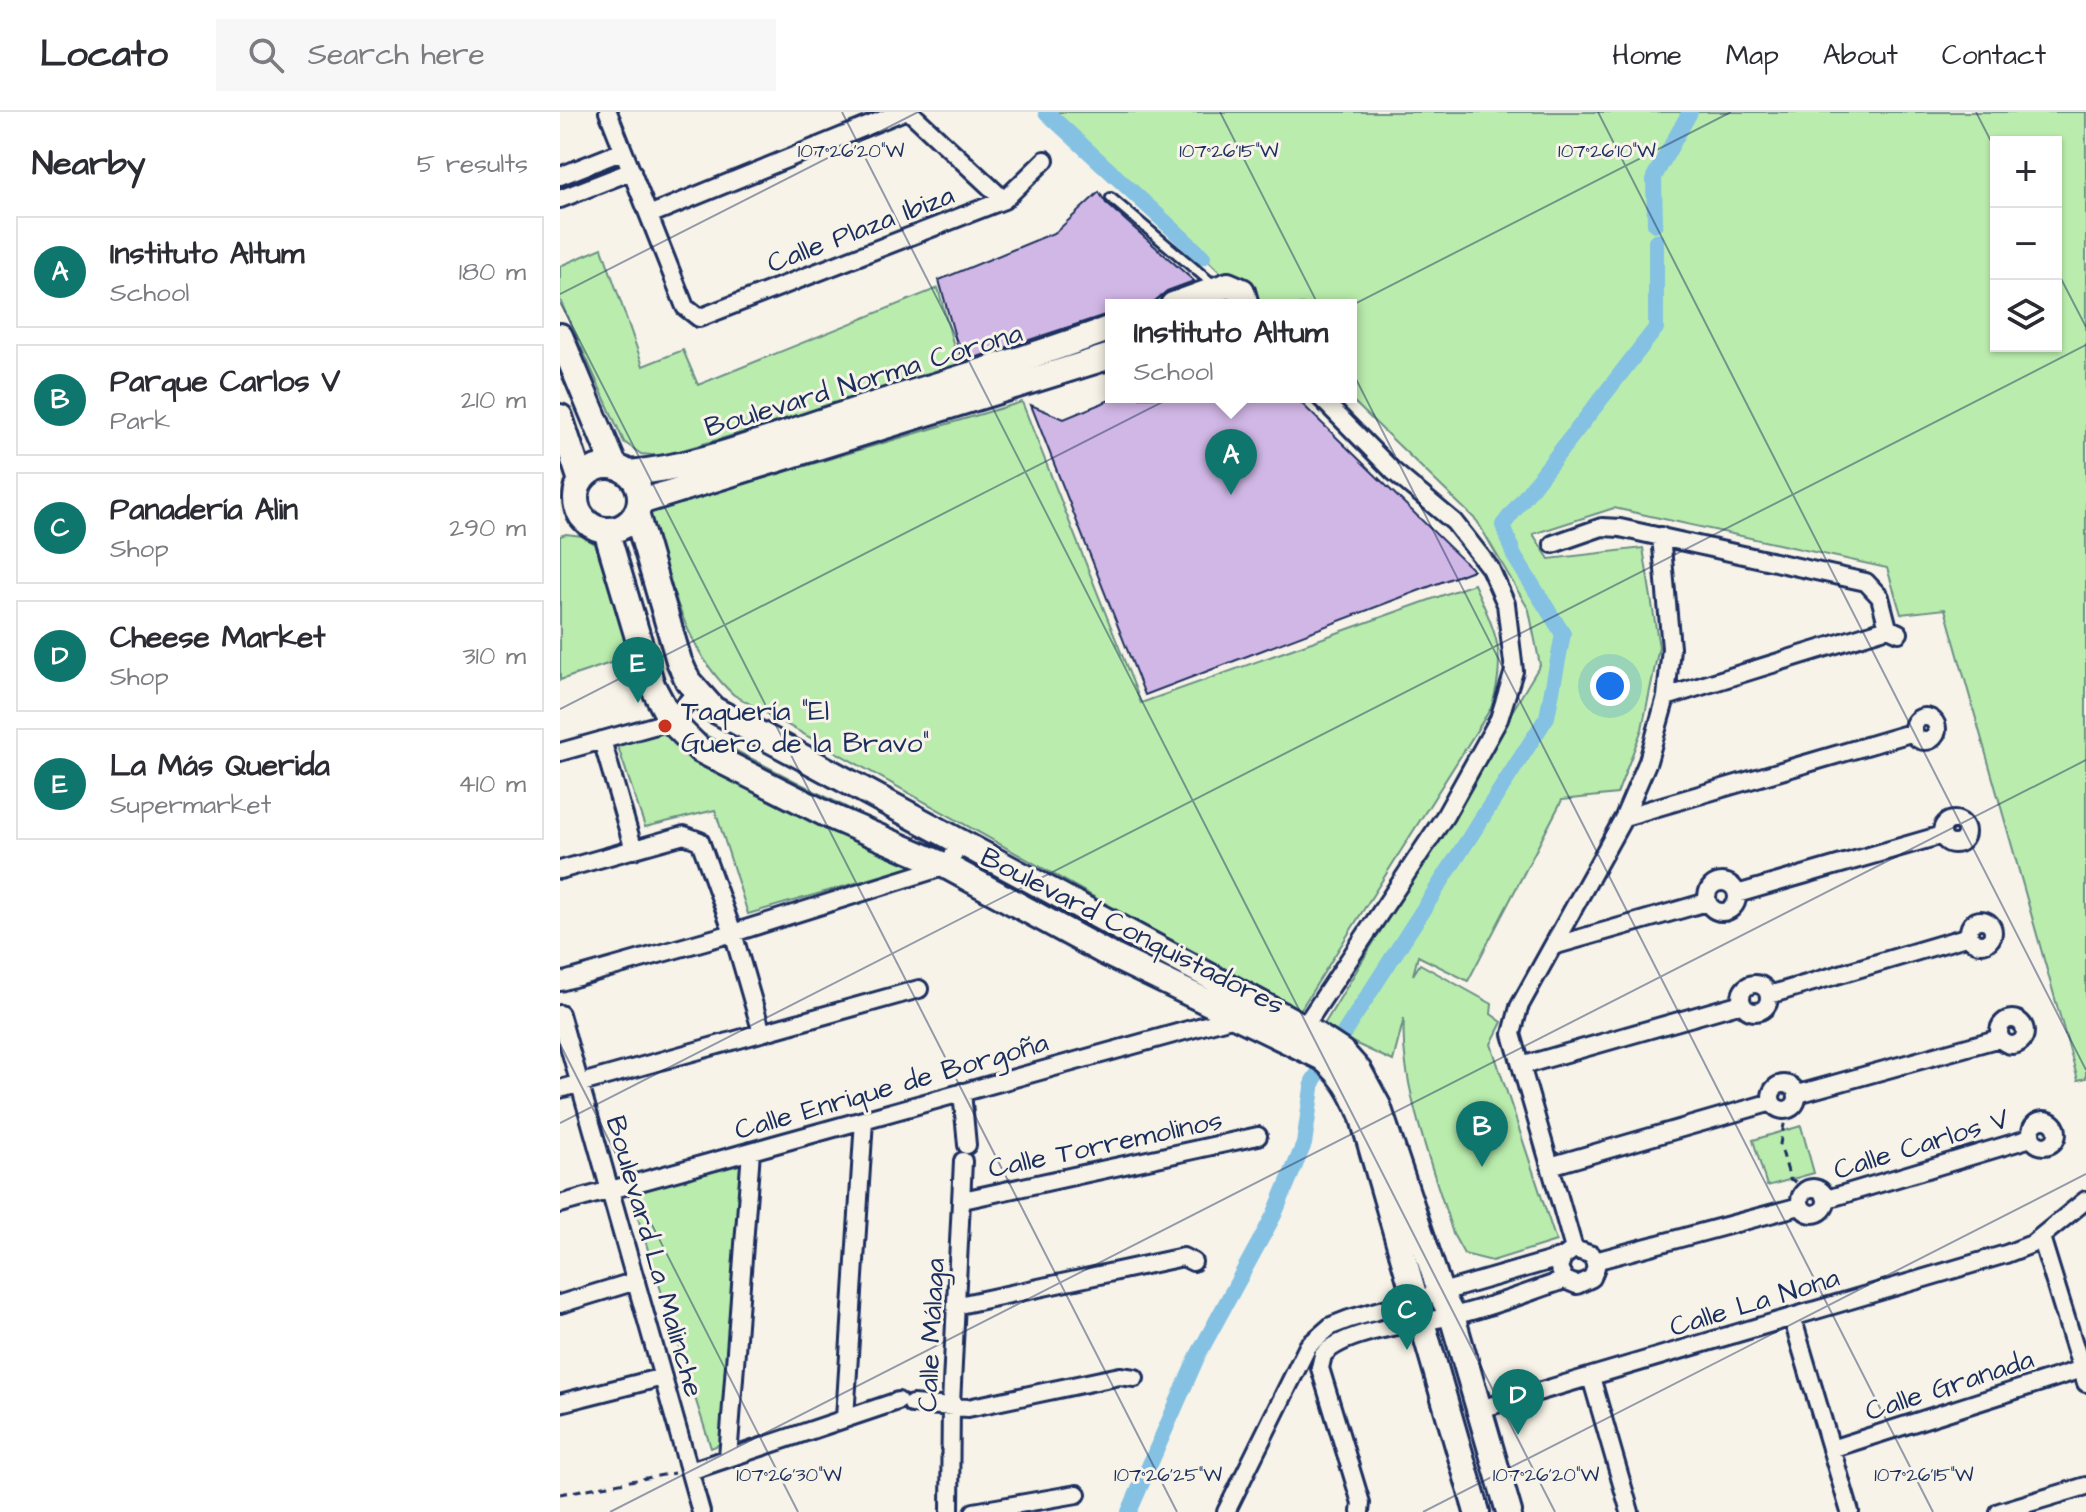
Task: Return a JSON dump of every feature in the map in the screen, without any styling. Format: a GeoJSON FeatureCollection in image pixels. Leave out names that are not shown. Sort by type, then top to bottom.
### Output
{"type":"FeatureCollection","features":[{"type":"Feature","properties":{"kind":"street"},"geometry":{"type":"LineString","coordinates":[[608,112],[649,215],[902,112]]}},
{"type":"Feature","properties":{"kind":"street"},"geometry":{"type":"LineString","coordinates":[[910,112],[1004,200]]}},
{"type":"Feature","properties":{"kind":"street"},"geometry":{"type":"LineString","coordinates":[[560,176],[623,151]]}},
{"type":"Feature","properties":{"kind":"street","name":"Calle Plaza Ibiza"},"geometry":{"type":"LineString","coordinates":[[649,215],[685,307],[693,317],[706,316],[1004,200],[1045,160]]}},
{"type":"Feature","properties":{"kind":"street"},"geometry":{"type":"LineString","coordinates":[[560,199],[632,171]]}},
{"type":"Feature","properties":{"kind":"street"},"geometry":{"type":"LineString","coordinates":[[1188,299],[1217,287],[1235,287],[1242,291],[1244,299]]}},
{"type":"Feature","properties":{"kind":"street","name":"Boulevard Norma Corona"},"geometry":{"type":"LineString","coordinates":[[638,508],[1035,369],[1105,331]]}},
{"type":"Feature","properties":{"kind":"street"},"geometry":{"type":"LineString","coordinates":[[560,336],[622,470],[638,486],[638,508],[624,526],[606,530],[572,522],[578,510],[560,417]]}},
{"type":"Feature","properties":{"kind":"street","name":"Boulevard Norma Corona"},"geometry":{"type":"LineString","coordinates":[[622,470],[669,470],[893,398],[1105,357]]}},
{"type":"Feature","properties":{"kind":"street"},"geometry":{"type":"LineString","coordinates":[[1304,1027],[1445,816],[1499,719],[1514,671],[1506,604],[1490,568],[1454,522],[1393,471],[1326,403]]}},
{"type":"Feature","properties":{"kind":"street"},"geometry":{"type":"LineString","coordinates":[[573,488],[596,468],[622,470]]}},
{"type":"Feature","properties":{"kind":"street","name":"Boulevard Conquistadores"},"geometry":{"type":"LineString","coordinates":[[638,508],[679,661],[696,692],[713,709],[1304,1027],[1342,1052],[1359,1071],[1378,1106],[1441,1294],[1452,1316],[1509,1512]]}},
{"type":"Feature","properties":{"kind":"street"},"geometry":{"type":"LineString","coordinates":[[1553,544],[1602,527],[1661,536],[1866,582],[1880,597],[1894,630],[1666,697]]}},
{"type":"Feature","properties":{"kind":"street","name":"Boulevard Conquistadores"},"geometry":{"type":"LineString","coordinates":[[606,530],[652,685],[671,721],[700,750],[719,763],[946,866],[1108,954],[1323,1058],[1349,1084],[1362,1115],[1477,1512]]}},
{"type":"Feature","properties":{"kind":"street"},"geometry":{"type":"LineString","coordinates":[[1565,1280],[1559,1268],[1569,1253],[1550,1166],[1512,1034],[1514,1020],[1624,817],[1648,761],[1666,697],[1670,635],[1661,536]]}},
{"type":"Feature","properties":{"kind":"street"},"geometry":{"type":"LineString","coordinates":[[560,752],[671,721],[696,692]]}},
{"type":"Feature","properties":{"kind":"street"},"geometry":{"type":"LineString","coordinates":[[1624,817],[1914,732]]}},
{"type":"Feature","properties":{"kind":"street"},"geometry":{"type":"LineString","coordinates":[[602,740],[634,850]]}},
{"type":"Feature","properties":{"kind":"street"},"geometry":{"type":"LineString","coordinates":[[560,870],[684,835],[700,841],[733,933],[762,1033]]}},
{"type":"Feature","properties":{"kind":"street"},"geometry":{"type":"LineString","coordinates":[[1553,946],[1707,902],[1718,912],[1728,911],[1736,904],[1737,894],[1942,835]]}},
{"type":"Feature","properties":{"kind":"street"},"geometry":{"type":"LineString","coordinates":[[560,982],[733,933],[946,866],[961,843]]}},
{"type":"Feature","properties":{"kind":"street"},"geometry":{"type":"LineString","coordinates":[[1521,1066],[1742,1003],[1741,993],[1750,985],[1760,985],[1769,995],[1969,936]]}},
{"type":"Feature","properties":{"kind":"street"},"geometry":{"type":"LineString","coordinates":[[560,1089],[919,989]]}},
{"type":"Feature","properties":{"kind":"street","name":"Boulevard La Malinche"},"geometry":{"type":"LineString","coordinates":[[560,1014],[701,1512]]}},
{"type":"Feature","properties":{"kind":"street","name":"Calle Enrique de Borgoña"},"geometry":{"type":"LineString","coordinates":[[560,1204],[1235,1017]]}},
{"type":"Feature","properties":{"kind":"street"},"geometry":{"type":"LineString","coordinates":[[1798,1094],[2000,1038]]}},
{"type":"Feature","properties":{"kind":"street"},"geometry":{"type":"LineString","coordinates":[[1780,1084],[1789,1084],[1798,1094],[1796,1104],[1787,1110],[1778,1109],[1772,1102],[1771,1092],[1780,1084]]}},
{"type":"Feature","properties":{"kind":"street","name":"Calle Málaga"},"geometry":{"type":"LineString","coordinates":[[950,1512],[951,1404],[959,1305],[965,1153],[962,1092]]}},
{"type":"Feature","properties":{"kind":"street"},"geometry":{"type":"LineString","coordinates":[[1550,1166],[1772,1102]]}},
{"type":"Feature","properties":{"kind":"street"},"geometry":{"type":"LineString","coordinates":[[845,1418],[864,1120]]}},
{"type":"Feature","properties":{"kind":"street","name":"Calle Torremolinos"},"geometry":{"type":"LineString","coordinates":[[963,1200],[1258,1136]]}},
{"type":"Feature","properties":{"kind":"street","name":"Calle Carlos V"},"geometry":{"type":"LineString","coordinates":[[1827,1199],[2031,1138]]}},
{"type":"Feature","properties":{"kind":"street"},"geometry":{"type":"LineString","coordinates":[[728,1458],[751,1151]]}},
{"type":"Feature","properties":{"kind":"street"},"geometry":{"type":"LineString","coordinates":[[1808,1188],[1818,1188],[1827,1199],[1825,1208],[1816,1214],[1807,1213],[1800,1206],[1800,1196],[1808,1188]]}},
{"type":"Feature","properties":{"kind":"street","name":"Calle La Nona"},"geometry":{"type":"LineString","coordinates":[[1480,1409],[2006,1254],[2041,1237],[2086,1200]]}},
{"type":"Feature","properties":{"kind":"street"},"geometry":{"type":"LineString","coordinates":[[1595,1261],[1800,1206]]}},
{"type":"Feature","properties":{"kind":"street"},"geometry":{"type":"LineString","coordinates":[[2041,1237],[2084,1376]]}},
{"type":"Feature","properties":{"kind":"street"},"geometry":{"type":"LineString","coordinates":[[1226,1512],[1331,1326],[1417,1311],[1452,1316],[1565,1280],[1577,1285],[1588,1282],[1595,1273],[1595,1261],[1587,1251],[1569,1253],[1441,1294],[1417,1311]]}},
{"type":"Feature","properties":{"kind":"street"},"geometry":{"type":"LineString","coordinates":[[959,1305],[1183,1257],[1193,1262]]}},
{"type":"Feature","properties":{"kind":"street"},"geometry":{"type":"LineString","coordinates":[[560,1304],[636,1281]]}},
{"type":"Feature","properties":{"kind":"street"},"geometry":{"type":"LineString","coordinates":[[1792,1317],[1850,1512]]}},
{"type":"Feature","properties":{"kind":"street"},"geometry":{"type":"LineString","coordinates":[[1316,1350],[1361,1503],[1360,1512]]}},
{"type":"Feature","properties":{"kind":"street"},"geometry":{"type":"LineString","coordinates":[[690,1471],[845,1418],[905,1402],[968,1408],[1120,1376],[1135,1378]]}},
{"type":"Feature","properties":{"kind":"street","name":"Calle Granada"},"geometry":{"type":"LineString","coordinates":[[1831,1449],[2084,1376]]}},
{"type":"Feature","properties":{"kind":"street"},"geometry":{"type":"LineString","coordinates":[[560,1403],[663,1377]]}},
{"type":"Feature","properties":{"kind":"street"},"geometry":{"type":"LineString","coordinates":[[1591,1377],[1630,1512]]}},
{"type":"Feature","properties":{"kind":"street"},"geometry":{"type":"LineString","coordinates":[[1999,1512],[2086,1486]]}},
{"type":"Feature","properties":{"kind":"street"},"geometry":{"type":"LineString","coordinates":[[974,1512],[1077,1494]]}},
{"type":"Feature","properties":{"kind":"lane"},"geometry":{"type":"LineString","coordinates":[[1111,198],[1217,287]]}},
{"type":"Feature","properties":{"kind":"path"},"geometry":{"type":"LineString","coordinates":[[1787,1110],[1780,1144],[1790,1179],[1808,1188]]}},
{"type":"Feature","properties":{"kind":"path"},"geometry":{"type":"LineString","coordinates":[[560,1494],[690,1471]]}},
{"type":"Feature","properties":{"kind":"green space"},"geometry":{"type":"Polygon","coordinates":[[[1054,112],[2086,112],[2086,1078],[2078,1080],[1945,609],[1901,614],[1887,568],[1614,508],[1533,534],[1549,559],[1643,548],[1659,647],[1642,729],[1617,794],[1562,800],[1468,981],[1418,956],[1413,975],[1420,964],[1492,1004],[1491,1014],[1502,1022],[1491,1044],[1556,1241],[1492,1261],[1464,1254],[1453,1234],[1412,1099],[1404,1044],[1404,1018],[1393,1061],[1322,1028],[1540,665],[1529,610],[1477,521],[1355,403],[1357,299],[1248,299],[1054,112]]]}},
{"type":"Feature","properties":{"kind":"green space"},"geometry":{"type":"Polygon","coordinates":[[[602,248],[643,366],[683,350],[698,385],[938,288],[960,369],[662,456],[641,454],[624,442],[560,300],[560,266],[602,248]]]}},
{"type":"Feature","properties":{"kind":"green space"},"geometry":{"type":"Polygon","coordinates":[[[1022,402],[1141,703],[1474,584],[1494,631],[1499,658],[1491,708],[1299,1012],[734,695],[702,657],[690,634],[646,513],[1022,402]]]}},
{"type":"Feature","properties":{"kind":"green space"},"geometry":{"type":"Polygon","coordinates":[[[560,536],[582,536],[595,544],[631,656],[560,680],[560,536]]]}},
{"type":"Feature","properties":{"kind":"green space"},"geometry":{"type":"Polygon","coordinates":[[[684,724],[914,842],[918,865],[748,914],[715,810],[645,827],[616,741],[684,724]]]}},
{"type":"Feature","properties":{"kind":"green space"},"geometry":{"type":"Polygon","coordinates":[[[1801,1126],[1814,1173],[1767,1186],[1753,1140],[1801,1126]]]}},
{"type":"Feature","properties":{"kind":"green space"},"geometry":{"type":"Polygon","coordinates":[[[741,1162],[723,1443],[711,1448],[630,1193],[741,1162]]]}},
{"type":"Feature","properties":{"kind":"building"},"geometry":{"type":"Polygon","coordinates":[[[1099,192],[1106,203],[1194,281],[1167,291],[1157,299],[1105,299],[1105,315],[962,362],[939,280],[1056,232],[1099,192]]]}},
{"type":"Feature","properties":{"kind":"building"},"geometry":{"type":"Polygon","coordinates":[[[1105,402],[1301,403],[1473,570],[1145,695],[1031,405],[1064,419],[1105,402]]]}},
{"type":"Feature","properties":{"kind":"waterway"},"geometry":{"type":"LineString","coordinates":[[1046,112],[1203,257]]}},
{"type":"Feature","properties":{"kind":"waterway"},"geometry":{"type":"LineString","coordinates":[[1655,224],[1654,177],[1690,112]]}},
{"type":"Feature","properties":{"kind":"waterway"},"geometry":{"type":"LineString","coordinates":[[1340,1039],[1547,717],[1563,634],[1514,556],[1503,525],[1656,328],[1656,241]]}},
{"type":"Feature","properties":{"kind":"waterway"},"geometry":{"type":"LineString","coordinates":[[1129,1512],[1198,1355],[1274,1215],[1304,1144],[1313,1081],[1321,1069]]}},
{"type":"Feature","properties":{"kind":"place","name":"Instituto Altum"},"geometry":{"type":"Point","coordinates":[1231,495]}},
{"type":"Feature","properties":{"kind":"place","name":"La Más Querida"},"geometry":{"type":"Point","coordinates":[638,703]}},
{"type":"Feature","properties":{"kind":"place","name":"Taquería \"El Guero de la Bravo\""},"geometry":{"type":"Point","coordinates":[665,726]}},
{"type":"Feature","properties":{"kind":"place","name":"Parque Carlos V"},"geometry":{"type":"Point","coordinates":[1482,1167]}},
{"type":"Feature","properties":{"kind":"place","name":"Panadería Alin"},"geometry":{"type":"Point","coordinates":[1407,1350]}},
{"type":"Feature","properties":{"kind":"place","name":"Cheese Market"},"geometry":{"type":"Point","coordinates":[1518,1435]}}]}
